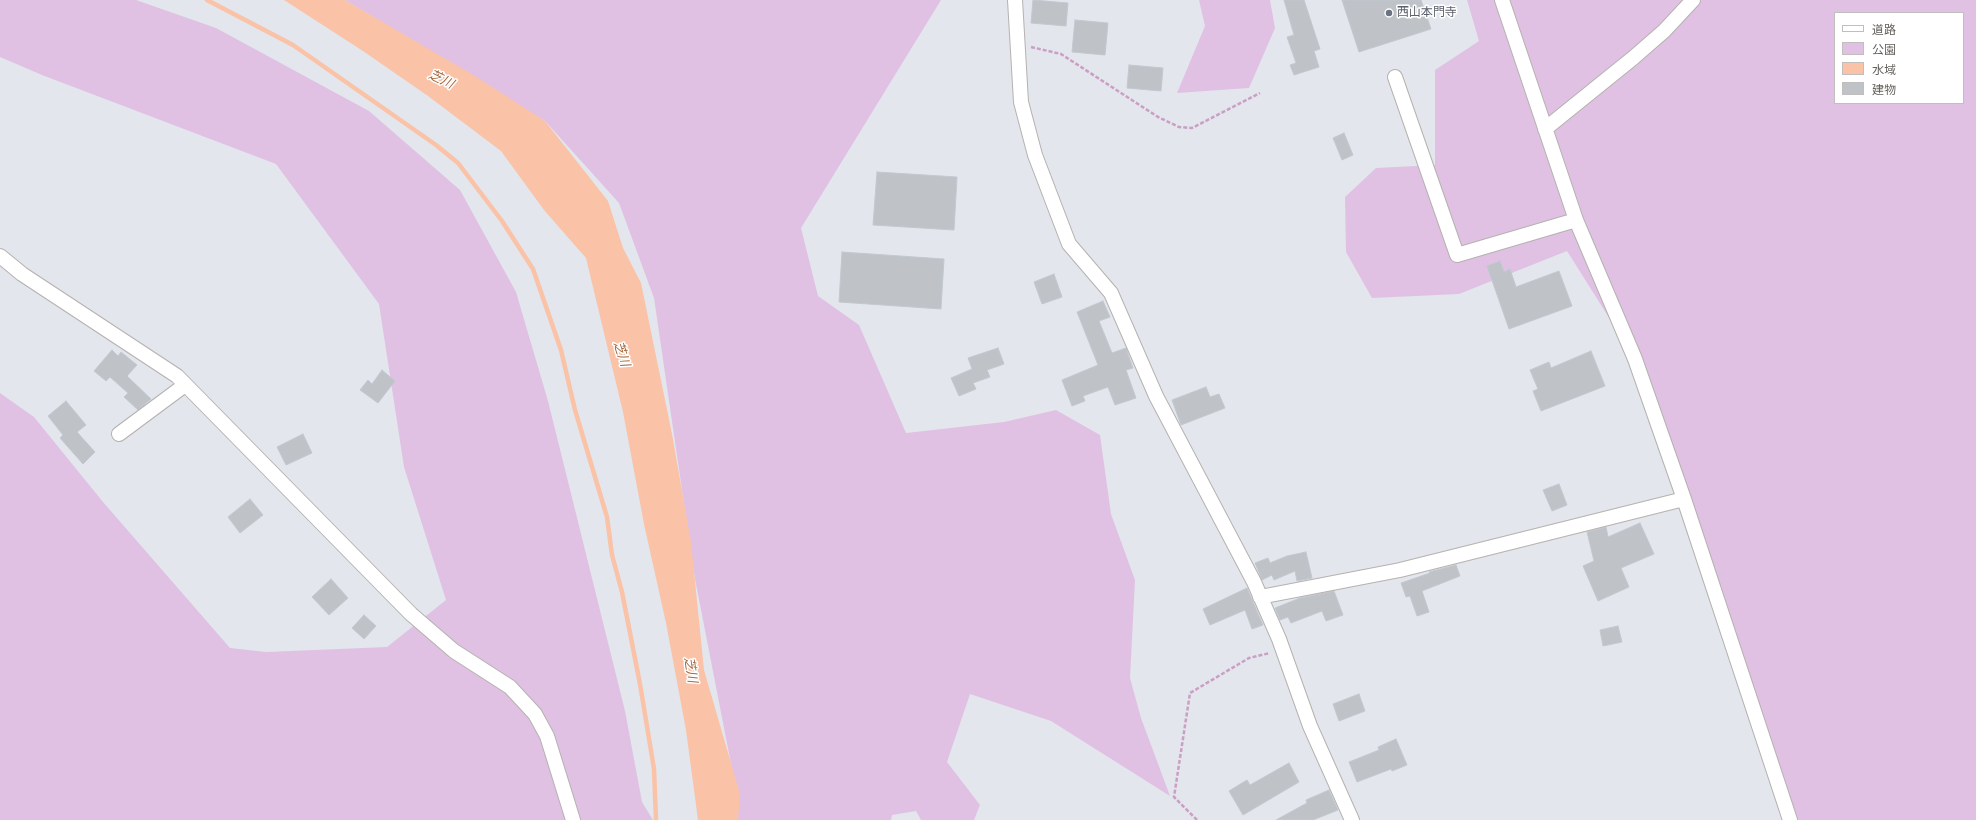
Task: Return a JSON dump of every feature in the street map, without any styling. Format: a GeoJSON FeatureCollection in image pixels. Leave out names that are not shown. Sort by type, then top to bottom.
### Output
{"type":"FeatureCollection","features":[{"type":"Feature","properties":{"kind":"street"},"geometry":{"type":"LineString","coordinates":[[1015,0],[1016,45],[1022,110],[1035,155],[1069,244],[1111,293],[1156,396],[1210,497],[1260,597],[1282,650],[1310,726],[1352,820]]}},
{"type":"Feature","properties":{"kind":"street"},"geometry":{"type":"LineString","coordinates":[[1502,0],[1576,220],[1636,359],[1790,820]]}},
{"type":"Feature","properties":{"kind":"street"},"geometry":{"type":"LineString","coordinates":[[1545,129],[1664,31],[1693,0]]}},
{"type":"Feature","properties":{"kind":"street"},"geometry":{"type":"LineString","coordinates":[[1395,77],[1457,255],[1576,220]]}},
{"type":"Feature","properties":{"kind":"street"},"geometry":{"type":"LineString","coordinates":[[0,256],[22,274],[177,376],[411,614],[454,651],[510,688],[535,714],[547,736],[573,820]]}},
{"type":"Feature","properties":{"kind":"street"},"geometry":{"type":"LineString","coordinates":[[119,434],[185,384]]}},
{"type":"Feature","properties":{"kind":"street"},"geometry":{"type":"LineString","coordinates":[[1260,597],[1400,570],[1684,499]]}},
{"type":"Feature","properties":{"kind":"path"},"geometry":{"type":"LineString","coordinates":[[1016,45],[1061,54],[1158,117],[1179,127],[1192,128],[1260,93]]}},
{"type":"Feature","properties":{"kind":"path"},"geometry":{"type":"LineString","coordinates":[[1197,820],[1174,797],[1190,693],[1249,658],[1282,650]]}},
{"type":"Feature","properties":{"kind":"green space"},"geometry":{"type":"Polygon","coordinates":[[[0,0],[136,0],[216,28],[369,111],[460,190],[516,292],[548,401],[625,711],[642,802],[653,820],[0,820],[0,393],[34,417],[103,502],[230,648],[266,652],[387,647],[446,600],[404,467],[379,304],[276,164],[42,75],[0,57],[0,0]]]}},
{"type":"Feature","properties":{"kind":"green space"},"geometry":{"type":"Polygon","coordinates":[[[345,0],[941,0],[801,228],[818,296],[859,325],[906,433],[1004,422],[1056,410],[1100,435],[1111,514],[1135,580],[1130,678],[1141,718],[1170,796],[1051,721],[970,694],[947,762],[980,805],[974,820],[921,820],[916,811],[892,815],[891,820],[737,820],[732,769],[695,579],[654,298],[619,203],[545,121],[345,0]]]}},
{"type":"Feature","properties":{"kind":"green space"},"geometry":{"type":"Polygon","coordinates":[[[1199,0],[1270,0],[1275,28],[1249,88],[1177,93],[1205,26],[1199,0]]]}},
{"type":"Feature","properties":{"kind":"green space"},"geometry":{"type":"Polygon","coordinates":[[[1467,0],[1976,0],[1976,820],[1792,820],[1635,359],[1567,251],[1459,294],[1372,298],[1346,252],[1345,197],[1376,168],[1435,165],[1435,70],[1479,41],[1467,0]]]}},
{"type":"Feature","properties":{"kind":"water","name":"芝川"},"geometry":{"type":"Polygon","coordinates":[[[284,0],[345,0],[475,76],[545,121],[608,201],[623,248],[641,283],[672,434],[691,542],[704,670],[740,794],[738,820],[698,820],[686,730],[666,623],[644,524],[623,412],[586,258],[544,210],[501,151],[428,96],[363,51],[284,0]]]}},
{"type":"Feature","properties":{"kind":"building"},"geometry":{"type":"Polygon","coordinates":[[[1033,0],[1068,3],[1066,26],[1031,23],[1033,0]]]}},
{"type":"Feature","properties":{"kind":"building"},"geometry":{"type":"Polygon","coordinates":[[[1284,0],[1304,0],[1320,49],[1314,51],[1319,67],[1294,75],[1290,65],[1296,63],[1287,37],[1294,35],[1284,0]]]}},
{"type":"Feature","properties":{"kind":"building"},"geometry":{"type":"Polygon","coordinates":[[[1342,0],[1421,0],[1431,29],[1359,52],[1342,0]]]}},
{"type":"Feature","properties":{"kind":"building"},"geometry":{"type":"Polygon","coordinates":[[[1075,20],[1108,23],[1105,55],[1072,52],[1075,20]]]}},
{"type":"Feature","properties":{"kind":"building"},"geometry":{"type":"Polygon","coordinates":[[[1129,65],[1163,68],[1161,91],[1127,88],[1129,65]]]}},
{"type":"Feature","properties":{"kind":"building"},"geometry":{"type":"Polygon","coordinates":[[[1344,133],[1353,155],[1342,160],[1333,138],[1344,133]]]}},
{"type":"Feature","properties":{"kind":"building"},"geometry":{"type":"Polygon","coordinates":[[[877,172],[957,177],[954,230],[873,225],[877,172]]]}},
{"type":"Feature","properties":{"kind":"building"},"geometry":{"type":"Polygon","coordinates":[[[842,252],[944,259],[941,309],[839,302],[842,252]]]}},
{"type":"Feature","properties":{"kind":"building"},"geometry":{"type":"Polygon","coordinates":[[[1500,261],[1504,272],[1510,269],[1516,287],[1559,271],[1572,306],[1509,329],[1487,266],[1500,261]]]}},
{"type":"Feature","properties":{"kind":"building"},"geometry":{"type":"Polygon","coordinates":[[[1054,274],[1062,297],[1042,304],[1034,282],[1054,274]]]}},
{"type":"Feature","properties":{"kind":"building"},"geometry":{"type":"Polygon","coordinates":[[[1103,301],[1110,317],[1099,321],[1112,353],[1126,348],[1133,368],[1126,370],[1136,398],[1115,405],[1108,387],[1083,396],[1085,401],[1072,406],[1062,380],[1098,365],[1077,312],[1103,301]]]}},
{"type":"Feature","properties":{"kind":"building"},"geometry":{"type":"Polygon","coordinates":[[[998,348],[1004,364],[987,370],[990,377],[973,383],[976,389],[959,396],[951,378],[972,369],[968,358],[998,348]]]}},
{"type":"Feature","properties":{"kind":"building"},"geometry":{"type":"Polygon","coordinates":[[[112,350],[118,356],[121,352],[137,365],[127,376],[151,399],[138,410],[124,397],[128,393],[110,377],[106,381],[94,371],[112,350]]]}},
{"type":"Feature","properties":{"kind":"building"},"geometry":{"type":"Polygon","coordinates":[[[1591,351],[1605,386],[1541,411],[1533,391],[1538,389],[1530,370],[1549,362],[1551,368],[1591,351]]]}},
{"type":"Feature","properties":{"kind":"building"},"geometry":{"type":"Polygon","coordinates":[[[382,370],[395,381],[378,403],[360,390],[368,380],[372,384],[382,370]]]}},
{"type":"Feature","properties":{"kind":"building"},"geometry":{"type":"Polygon","coordinates":[[[1206,387],[1210,397],[1219,394],[1225,408],[1181,425],[1172,400],[1206,387]]]}},
{"type":"Feature","properties":{"kind":"building"},"geometry":{"type":"Polygon","coordinates":[[[66,401],[86,425],[77,432],[95,452],[83,464],[60,438],[63,435],[48,416],[66,401]]]}},
{"type":"Feature","properties":{"kind":"building"},"geometry":{"type":"Polygon","coordinates":[[[303,434],[312,453],[286,465],[277,447],[303,434]]]}},
{"type":"Feature","properties":{"kind":"building"},"geometry":{"type":"Polygon","coordinates":[[[1559,484],[1567,505],[1552,511],[1543,490],[1559,484]]]}},
{"type":"Feature","properties":{"kind":"building"},"geometry":{"type":"Polygon","coordinates":[[[250,499],[263,515],[240,533],[228,517],[250,499]]]}},
{"type":"Feature","properties":{"kind":"building"},"geometry":{"type":"Polygon","coordinates":[[[1640,523],[1654,554],[1621,568],[1629,587],[1598,601],[1583,566],[1594,561],[1587,532],[1606,527],[1608,537],[1640,523]]]}},
{"type":"Feature","properties":{"kind":"building"},"geometry":{"type":"Polygon","coordinates":[[[1306,552],[1312,578],[1297,581],[1295,571],[1274,580],[1272,575],[1262,580],[1255,563],[1268,558],[1270,563],[1287,556],[1306,552]]]}},
{"type":"Feature","properties":{"kind":"building"},"geometry":{"type":"Polygon","coordinates":[[[1456,565],[1460,576],[1422,591],[1429,612],[1417,616],[1410,596],[1406,597],[1401,583],[1430,573],[1429,572],[1456,565]]]}},
{"type":"Feature","properties":{"kind":"building"},"geometry":{"type":"Polygon","coordinates":[[[331,579],[348,598],[329,615],[312,597],[331,579]]]}},
{"type":"Feature","properties":{"kind":"building"},"geometry":{"type":"Polygon","coordinates":[[[1247,588],[1263,625],[1252,629],[1245,610],[1210,625],[1203,609],[1247,588]]]}},
{"type":"Feature","properties":{"kind":"building"},"geometry":{"type":"Polygon","coordinates":[[[1334,591],[1343,615],[1326,621],[1322,611],[1291,623],[1288,617],[1280,620],[1275,608],[1300,598],[1334,591]]]}},
{"type":"Feature","properties":{"kind":"building"},"geometry":{"type":"Polygon","coordinates":[[[364,615],[376,626],[364,639],[352,628],[364,615]]]}},
{"type":"Feature","properties":{"kind":"building"},"geometry":{"type":"Polygon","coordinates":[[[1618,626],[1622,642],[1603,646],[1600,630],[1618,626]]]}},
{"type":"Feature","properties":{"kind":"building"},"geometry":{"type":"Polygon","coordinates":[[[1359,694],[1365,711],[1339,721],[1333,704],[1359,694]]]}},
{"type":"Feature","properties":{"kind":"building"},"geometry":{"type":"Polygon","coordinates":[[[1396,739],[1407,765],[1392,771],[1391,769],[1357,782],[1349,762],[1379,750],[1378,747],[1396,739]]]}},
{"type":"Feature","properties":{"kind":"building"},"geometry":{"type":"Polygon","coordinates":[[[1289,763],[1299,782],[1243,815],[1229,791],[1247,780],[1250,785],[1289,763]]]}},
{"type":"Feature","properties":{"kind":"building"},"geometry":{"type":"Polygon","coordinates":[[[1329,790],[1338,810],[1313,820],[1276,820],[1307,803],[1306,800],[1329,790]]]}},
{"type":"Feature","properties":{"kind":"waterway"},"geometry":{"type":"LineString","coordinates":[[207,0],[293,45],[436,145],[458,163],[502,221],[533,269],[561,350],[575,410],[607,517],[612,555],[622,592],[640,684],[654,769],[656,820]]}},
{"type":"Feature","properties":{"kind":"place","name":"西山本門寺"},"geometry":{"type":"Point","coordinates":[1389,13]}}]}
